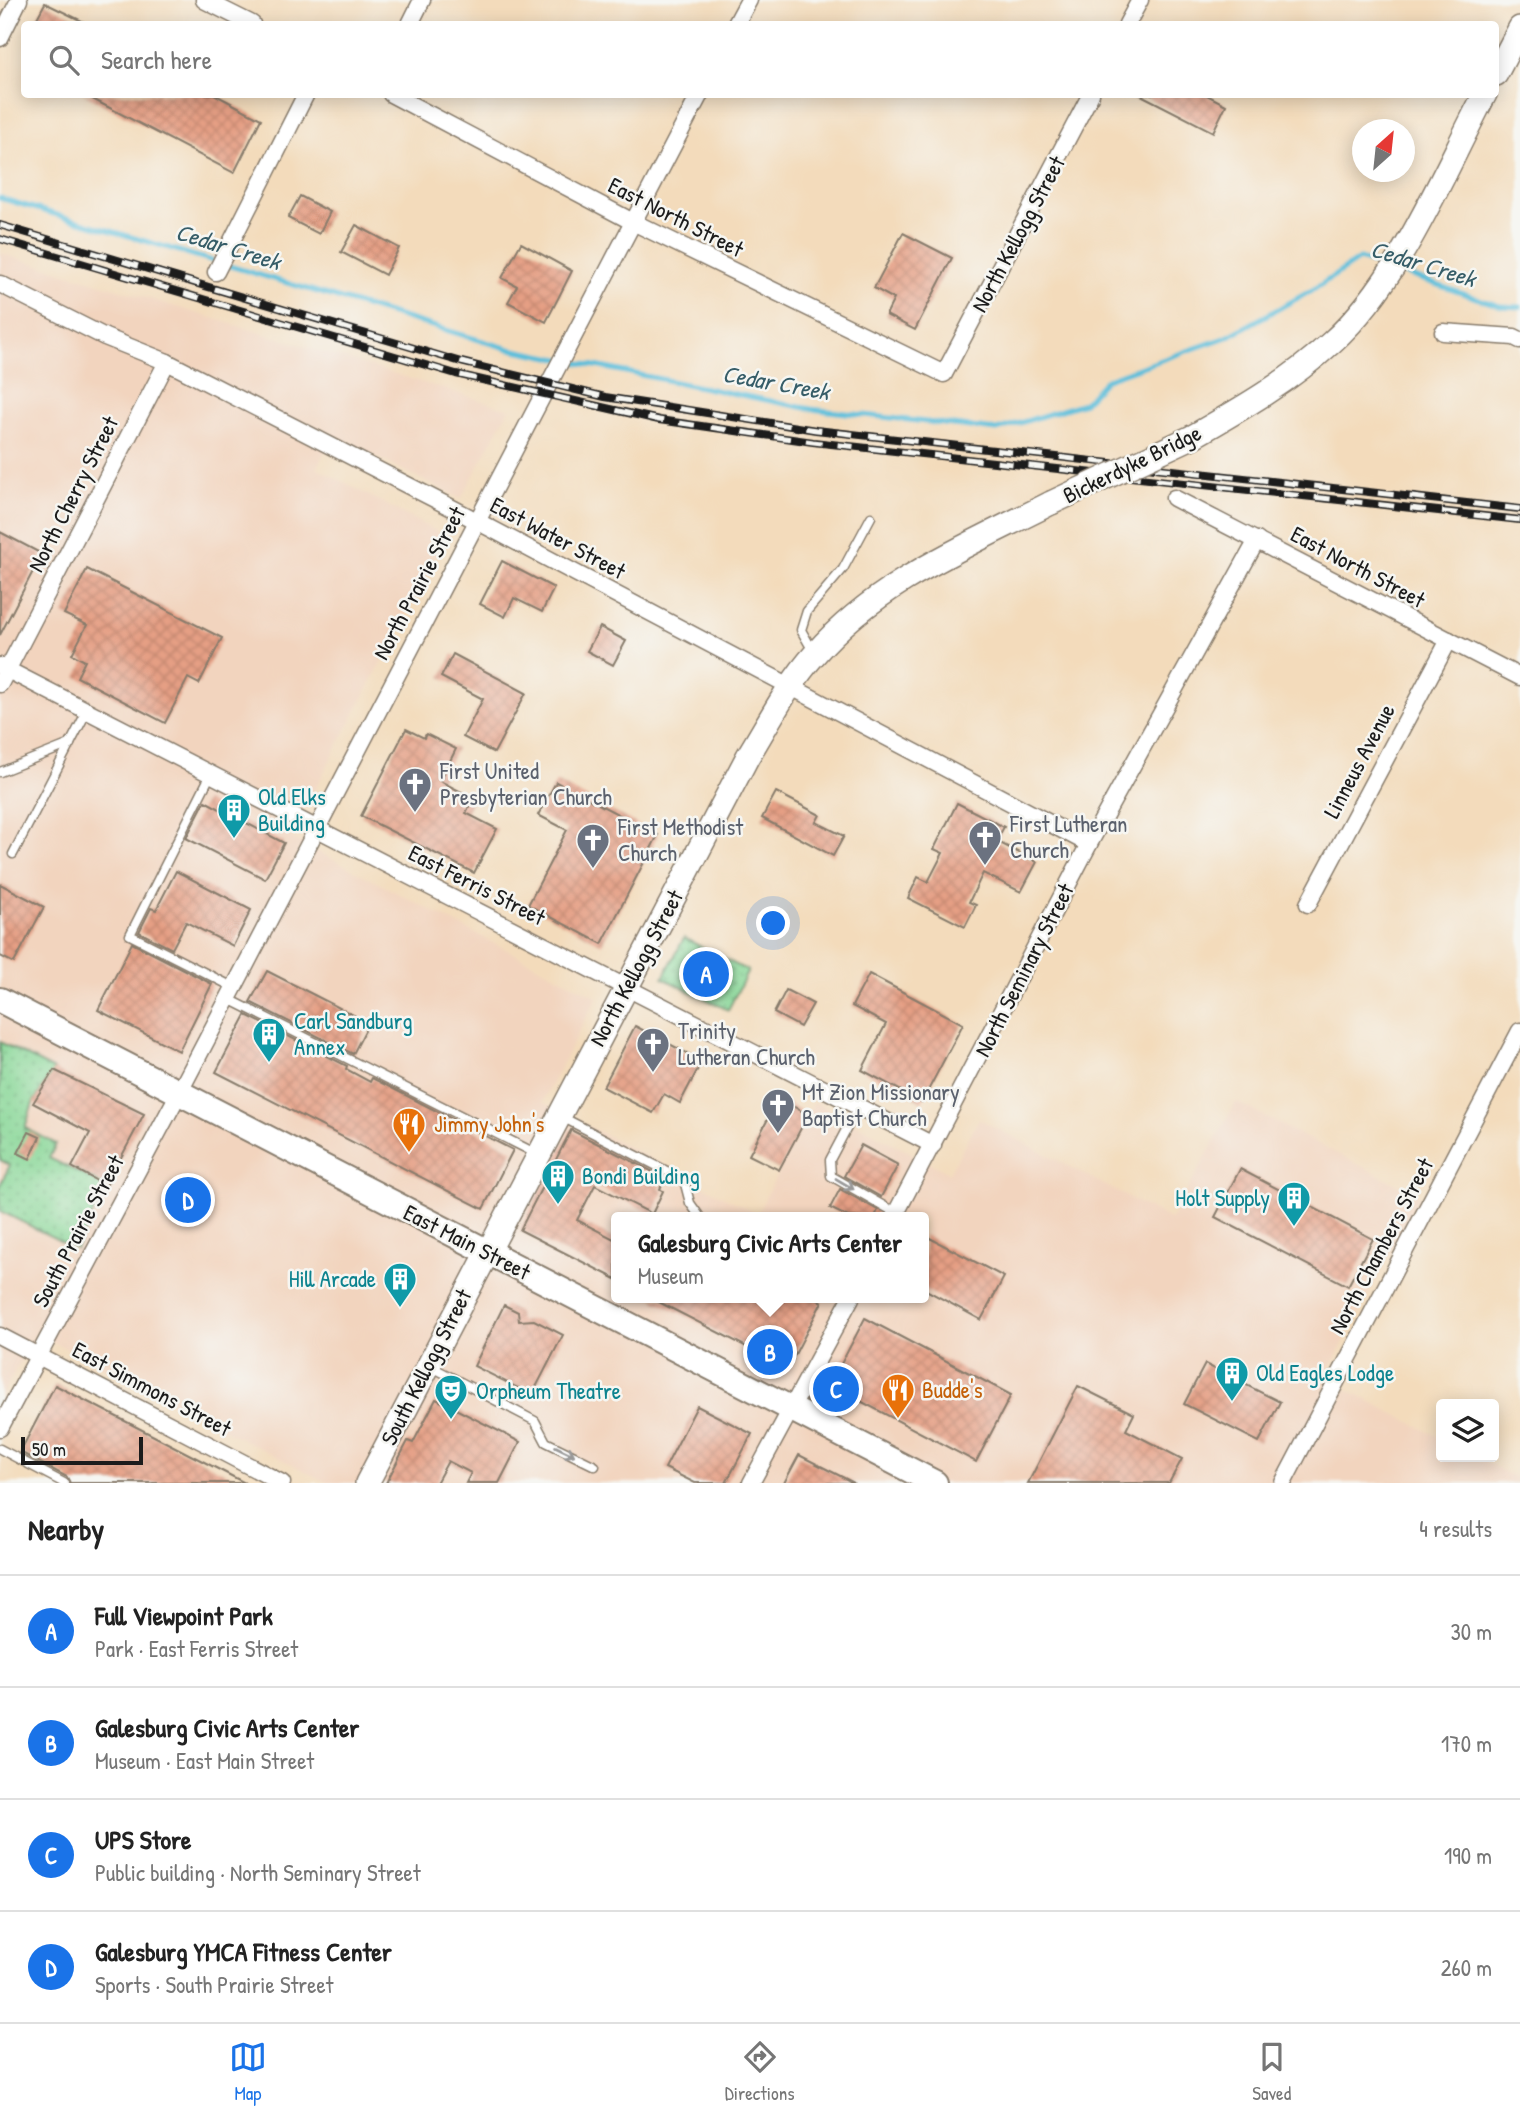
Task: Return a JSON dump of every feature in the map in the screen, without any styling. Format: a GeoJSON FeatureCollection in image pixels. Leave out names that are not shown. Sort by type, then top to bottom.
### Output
{"type":"FeatureCollection","features":[{"type":"Feature","properties":{"kind":"main road"},"geometry":{"type":"LineString","coordinates":[[1499,68],[1520,28]]}},
{"type":"Feature","properties":{"kind":"main road","name":"Bickerdyke Bridge"},"geometry":{"type":"LineString","coordinates":[[815,653],[868,604],[915,572],[1051,503],[1192,437],[1263,396],[1333,342],[1370,300],[1387,274],[1412,233],[1483,98]]}},
{"type":"Feature","properties":{"kind":"main road","name":"North Kellogg Street"},"geometry":{"type":"LineString","coordinates":[[486,1251],[748,756],[815,653]]}},
{"type":"Feature","properties":{"kind":"main road","name":"East Main Street"},"geometry":{"type":"LineString","coordinates":[[0,1000],[934,1483]]}},
{"type":"Feature","properties":{"kind":"main road","name":"South Kellogg Street"},"geometry":{"type":"LineString","coordinates":[[367,1483],[486,1251]]}},
{"type":"Feature","properties":{"kind":"street"},"geometry":{"type":"LineString","coordinates":[[0,38],[19,0]]}},
{"type":"Feature","properties":{"kind":"street"},"geometry":{"type":"LineString","coordinates":[[204,0],[246,21]]}},
{"type":"Feature","properties":{"kind":"street"},"geometry":{"type":"LineString","coordinates":[[412,21],[422,0]]}},
{"type":"Feature","properties":{"kind":"street"},"geometry":{"type":"LineString","coordinates":[[738,21],[749,0]]}},
{"type":"Feature","properties":{"kind":"street"},"geometry":{"type":"LineString","coordinates":[[1129,21],[1140,0]]}},
{"type":"Feature","properties":{"kind":"street"},"geometry":{"type":"LineString","coordinates":[[216,272],[304,98]]}},
{"type":"Feature","properties":{"kind":"street","name":"East North Street"},"geometry":{"type":"LineString","coordinates":[[399,98],[633,222],[944,374]]}},
{"type":"Feature","properties":{"kind":"street","name":"North Prairie Street"},"geometry":{"type":"LineString","coordinates":[[179,1093],[315,827],[698,98]]}},
{"type":"Feature","properties":{"kind":"street","name":"North Kellogg Street"},"geometry":{"type":"LineString","coordinates":[[944,374],[1089,98]]}},
{"type":"Feature","properties":{"kind":"street","name":"East Water Street"},"geometry":{"type":"LineString","coordinates":[[0,284],[105,337],[167,362],[477,521],[1089,844]]}},
{"type":"Feature","properties":{"kind":"street"},"geometry":{"type":"LineString","coordinates":[[1443,332],[1514,337],[1520,340]]}},
{"type":"Feature","properties":{"kind":"street","name":"North Cherry Street"},"geometry":{"type":"LineString","coordinates":[[3,674],[167,362]]}},
{"type":"Feature","properties":{"kind":"street","name":"East North Street"},"geometry":{"type":"LineString","coordinates":[[1174,498],[1520,677]]}},
{"type":"Feature","properties":{"kind":"street","name":"North Seminary Street"},"geometry":{"type":"LineString","coordinates":[[897,1212],[1089,844],[1257,540]]}},
{"type":"Feature","properties":{"kind":"street","name":"Linneus Avenue"},"geometry":{"type":"LineString","coordinates":[[1308,904],[1449,640]]}},
{"type":"Feature","properties":{"kind":"street","name":"East Ferris Street"},"geometry":{"type":"LineString","coordinates":[[3,674],[87,710],[933,1145]]}},
{"type":"Feature","properties":{"kind":"street","name":"North Chambers Street"},"geometry":{"type":"LineString","coordinates":[[1283,1483],[1516,1050],[1520,1031]]}},
{"type":"Feature","properties":{"kind":"street","name":"South Prairie Street"},"geometry":{"type":"LineString","coordinates":[[0,1428],[179,1093]]}},
{"type":"Feature","properties":{"kind":"street"},"geometry":{"type":"LineString","coordinates":[[751,1483],[843,1303]]}},
{"type":"Feature","properties":{"kind":"street","name":"East Simmons Street"},"geometry":{"type":"LineString","coordinates":[[0,1336],[282,1483]]}},
{"type":"Feature","properties":{"kind":"lane"},"geometry":{"type":"LineString","coordinates":[[815,653],[801,630],[807,611],[844,569],[871,517]]}},
{"type":"Feature","properties":{"kind":"lane"},"geometry":{"type":"LineString","coordinates":[[13,854],[87,710]]}},
{"type":"Feature","properties":{"kind":"lane"},"geometry":{"type":"LineString","coordinates":[[0,772],[70,744]]}},
{"type":"Feature","properties":{"kind":"lane"},"geometry":{"type":"LineString","coordinates":[[211,774],[130,935],[230,993],[537,1154]]}},
{"type":"Feature","properties":{"kind":"lane"},"geometry":{"type":"LineString","coordinates":[[858,1107],[830,1160],[829,1169],[838,1181],[890,1212]]}},
{"type":"Feature","properties":{"kind":"lane"},"geometry":{"type":"LineString","coordinates":[[557,1115],[684,1180],[690,1203],[696,1212]]}},
{"type":"Feature","properties":{"kind":"lane"},"geometry":{"type":"LineString","coordinates":[[427,1364],[535,1421],[546,1442],[595,1466]]}},
{"type":"Feature","properties":{"kind":"lane"},"geometry":{"type":"LineString","coordinates":[[0,1450],[64,1483]]}},
{"type":"Feature","properties":{"kind":"shaded area"},"geometry":{"type":"Polygon","coordinates":[[[0,253],[509,409],[461,499],[332,435],[317,468],[447,537],[290,837],[597,997],[542,1102],[753,1212],[611,1212],[611,1303],[929,1303],[929,1212],[758,1212],[814,1102],[949,1173],[979,1119],[1171,1220],[1236,1102],[1420,1196],[1325,1378],[1436,1435],[1436,1462],[1486,1462],[1520,1480],[1520,1483],[328,1483],[36,1333],[0,1398],[0,253]]]}},
{"type":"Feature","properties":{"kind":"green space"},"geometry":{"type":"Polygon","coordinates":[[[684,938],[748,971],[728,1010],[663,978],[684,938]]]}},
{"type":"Feature","properties":{"kind":"green space"},"geometry":{"type":"Polygon","coordinates":[[[0,1042],[54,1070],[33,1103],[25,1128],[56,1144],[49,1158],[106,1186],[76,1249],[0,1211],[0,1185],[10,1165],[0,1160],[0,1042]]]}},
{"type":"Feature","properties":{"kind":"building"},"geometry":{"type":"Polygon","coordinates":[[[45,3],[82,21],[36,21],[45,3]]]}},
{"type":"Feature","properties":{"kind":"building"},"geometry":{"type":"Polygon","coordinates":[[[91,98],[222,98],[261,119],[234,173],[91,98]]]}},
{"type":"Feature","properties":{"kind":"building"},"geometry":{"type":"Polygon","coordinates":[[[1147,98],[1213,98],[1226,105],[1213,132],[1147,98]]]}},
{"type":"Feature","properties":{"kind":"building"},"geometry":{"type":"Polygon","coordinates":[[[300,196],[330,212],[319,234],[288,218],[300,196]]]}},
{"type":"Feature","properties":{"kind":"building"},"geometry":{"type":"Polygon","coordinates":[[[356,225],[399,248],[385,275],[341,252],[356,225]]]}},
{"type":"Feature","properties":{"kind":"building"},"geometry":{"type":"Polygon","coordinates":[[[903,233],[952,258],[915,330],[886,315],[894,299],[874,288],[903,233]]]}},
{"type":"Feature","properties":{"kind":"building"},"geometry":{"type":"Polygon","coordinates":[[[521,243],[572,271],[546,322],[508,302],[517,286],[502,278],[521,243]]]}},
{"type":"Feature","properties":{"kind":"building"},"geometry":{"type":"Polygon","coordinates":[[[0,532],[42,554],[0,635],[0,532]]]}},
{"type":"Feature","properties":{"kind":"building"},"geometry":{"type":"Polygon","coordinates":[[[502,561],[554,588],[542,612],[514,598],[505,617],[480,604],[502,561]]]}},
{"type":"Feature","properties":{"kind":"building"},"geometry":{"type":"Polygon","coordinates":[[[87,569],[222,638],[199,684],[188,678],[165,723],[77,677],[85,661],[72,654],[87,625],[64,614],[87,569]]]}},
{"type":"Feature","properties":{"kind":"building"},"geometry":{"type":"Polygon","coordinates":[[[600,627],[626,641],[613,665],[587,651],[600,627]]]}},
{"type":"Feature","properties":{"kind":"building"},"geometry":{"type":"Polygon","coordinates":[[[453,654],[526,693],[494,753],[463,737],[483,699],[441,677],[453,654]]]}},
{"type":"Feature","properties":{"kind":"building","name":"First United Presbyterian Church"},"geometry":{"type":"Polygon","coordinates":[[[406,729],[424,738],[426,734],[456,749],[440,781],[473,798],[466,813],[497,829],[474,873],[361,816],[406,729]]]}},
{"type":"Feature","properties":{"kind":"building","name":"First Methodist Church"},"geometry":{"type":"Polygon","coordinates":[[[556,782],[658,835],[602,944],[528,905],[567,830],[538,815],[556,782]]]}},
{"type":"Feature","properties":{"kind":"building"},"geometry":{"type":"Polygon","coordinates":[[[776,792],[820,815],[816,822],[844,836],[833,856],[762,818],[776,792]]]}},
{"type":"Feature","properties":{"kind":"building","name":"Old Elks Building"},"geometry":{"type":"Polygon","coordinates":[[[205,801],[284,843],[265,879],[186,838],[205,801]]]}},
{"type":"Feature","properties":{"kind":"building","name":"First Lutheran Church"},"geometry":{"type":"Polygon","coordinates":[[[957,803],[1004,827],[996,841],[1037,862],[1021,892],[983,873],[969,902],[976,905],[965,927],[908,898],[918,877],[928,882],[943,853],[934,849],[957,803]]]}},
{"type":"Feature","properties":{"kind":"building"},"geometry":{"type":"Polygon","coordinates":[[[176,871],[251,910],[233,946],[186,922],[172,949],[139,932],[151,908],[156,910],[176,871]]]}},
{"type":"Feature","properties":{"kind":"building"},"geometry":{"type":"Polygon","coordinates":[[[0,884],[44,907],[14,963],[0,956],[0,884]]]}},
{"type":"Feature","properties":{"kind":"building"},"geometry":{"type":"Polygon","coordinates":[[[132,943],[212,984],[179,1051],[98,1010],[132,943]]]}},
{"type":"Feature","properties":{"kind":"building"},"geometry":{"type":"Polygon","coordinates":[[[267,971],[369,1023],[353,1054],[250,1002],[267,971]]]}},
{"type":"Feature","properties":{"kind":"building"},"geometry":{"type":"Polygon","coordinates":[[[869,974],[963,1024],[922,1102],[862,1070],[886,1024],[852,1006],[869,974]]]}},
{"type":"Feature","properties":{"kind":"building"},"geometry":{"type":"Polygon","coordinates":[[[786,990],[813,1004],[800,1027],[774,1013],[786,990]]]}},
{"type":"Feature","properties":{"kind":"building"},"geometry":{"type":"Polygon","coordinates":[[[246,1015],[347,1066],[346,1069],[370,1082],[372,1078],[513,1150],[483,1209],[216,1072],[246,1015]]]}},
{"type":"Feature","properties":{"kind":"building","name":"Trinity Lutheran Church"},"geometry":{"type":"Polygon","coordinates":[[[635,1026],[702,1061],[680,1103],[664,1094],[653,1113],[603,1087],[635,1026]]]}},
{"type":"Feature","properties":{"kind":"building"},"geometry":{"type":"Polygon","coordinates":[[[54,1070],[144,1114],[106,1186],[72,1167],[90,1133],[33,1103],[54,1070]]]}},
{"type":"Feature","properties":{"kind":"building","name":"Mt Zion Missionary Baptist Church"},"geometry":{"type":"Polygon","coordinates":[[[779,1098],[808,1115],[779,1170],[749,1155],[779,1098]]]}},
{"type":"Feature","properties":{"kind":"building","name":"Bondi Building"},"geometry":{"type":"Polygon","coordinates":[[[571,1130],[665,1178],[660,1189],[663,1191],[653,1212],[595,1185],[577,1220],[611,1237],[611,1276],[520,1230],[571,1130]]]}},
{"type":"Feature","properties":{"kind":"building"},"geometry":{"type":"Polygon","coordinates":[[[29,1132],[40,1137],[30,1159],[18,1153],[29,1132]]]}},
{"type":"Feature","properties":{"kind":"building"},"geometry":{"type":"Polygon","coordinates":[[[861,1145],[898,1165],[881,1197],[844,1176],[861,1145]]]}},
{"type":"Feature","properties":{"kind":"building","name":"Holt Supply"},"geometry":{"type":"Polygon","coordinates":[[[1240,1169],[1373,1239],[1348,1286],[1215,1217],[1240,1169]]]}},
{"type":"Feature","properties":{"kind":"building"},"geometry":{"type":"Polygon","coordinates":[[[840,1189],[878,1210],[838,1212],[830,1208],[840,1189]]]}},
{"type":"Feature","properties":{"kind":"building"},"geometry":{"type":"Polygon","coordinates":[[[929,1238],[1004,1277],[981,1320],[929,1292],[929,1238]]]}},
{"type":"Feature","properties":{"kind":"building"},"geometry":{"type":"Polygon","coordinates":[[[661,1303],[821,1303],[788,1368],[661,1303]]]}},
{"type":"Feature","properties":{"kind":"building"},"geometry":{"type":"Polygon","coordinates":[[[504,1305],[518,1312],[519,1321],[534,1320],[563,1335],[532,1395],[474,1366],[504,1305]]]}},
{"type":"Feature","properties":{"kind":"building"},"geometry":{"type":"Polygon","coordinates":[[[865,1318],[1011,1395],[976,1462],[830,1385],[865,1318]]]}},
{"type":"Feature","properties":{"kind":"building","name":"Old Eagles Lodge"},"geometry":{"type":"Polygon","coordinates":[[[1205,1364],[1280,1402],[1259,1442],[1184,1404],[1205,1364]]]}},
{"type":"Feature","properties":{"kind":"building"},"geometry":{"type":"Polygon","coordinates":[[[55,1385],[245,1483],[70,1483],[67,1477],[20,1452],[55,1385]]]}},
{"type":"Feature","properties":{"kind":"building"},"geometry":{"type":"Polygon","coordinates":[[[1078,1386],[1134,1414],[1126,1430],[1182,1459],[1169,1483],[1028,1483],[1078,1386]]]}},
{"type":"Feature","properties":{"kind":"building","name":"Orpheum Theatre"},"geometry":{"type":"Polygon","coordinates":[[[436,1399],[520,1442],[499,1483],[466,1483],[471,1473],[448,1461],[436,1483],[386,1483],[408,1441],[413,1443],[436,1399]]]}},
{"type":"Feature","properties":{"kind":"building"},"geometry":{"type":"Polygon","coordinates":[[[697,1406],[752,1434],[726,1483],[695,1483],[665,1468],[697,1406]]]}},
{"type":"Feature","properties":{"kind":"building"},"geometry":{"type":"Polygon","coordinates":[[[799,1455],[854,1483],[784,1483],[799,1455]]]}},
{"type":"Feature","properties":{"kind":"waterway","name":"Cedar Creek"},"geometry":{"type":"LineString","coordinates":[[0,198],[510,349],[811,409],[997,430],[1084,403],[1107,379],[1227,337],[1316,288],[1359,259],[1387,268]]}},
{"type":"Feature","properties":{"kind":"waterway","name":"Cedar Creek"},"geometry":{"type":"LineString","coordinates":[[1396,271],[1500,306],[1520,307]]}},
{"type":"Feature","properties":{"kind":"railway"},"geometry":{"type":"LineString","coordinates":[[0,225],[461,362],[605,397],[816,430],[1520,509]]}},
{"type":"Feature","properties":{"kind":"railway"},"geometry":{"type":"LineString","coordinates":[[0,239],[456,374],[659,420],[813,442],[1520,520]]}},
{"type":"Feature","properties":{"kind":"place","name":"First United Presbyterian Church"},"geometry":{"type":"Point","coordinates":[415,814]}},
{"type":"Feature","properties":{"kind":"place","name":"Old Elks Building"},"geometry":{"type":"Point","coordinates":[234,840]}},
{"type":"Feature","properties":{"kind":"place","name":"First Lutheran Church"},"geometry":{"type":"Point","coordinates":[985,867]}},
{"type":"Feature","properties":{"kind":"place","name":"First Methodist Church"},"geometry":{"type":"Point","coordinates":[593,870]}},
{"type":"Feature","properties":{"kind":"place","name":"Full Viewpoint Park"},"geometry":{"type":"Point","coordinates":[706,974]}},
{"type":"Feature","properties":{"kind":"place","name":"Carl Sandburg Annex"},"geometry":{"type":"Point","coordinates":[269,1064]}},
{"type":"Feature","properties":{"kind":"place","name":"Trinity Lutheran Church"},"geometry":{"type":"Point","coordinates":[653,1074]}},
{"type":"Feature","properties":{"kind":"place","name":"Mt Zion Missionary Baptist Church"},"geometry":{"type":"Point","coordinates":[778,1135]}},
{"type":"Feature","properties":{"kind":"place","name":"Jimmy John's"},"geometry":{"type":"Point","coordinates":[409,1154]}},
{"type":"Feature","properties":{"kind":"place","name":"Galesburg YMCA Fitness Center"},"geometry":{"type":"Point","coordinates":[188,1200]}},
{"type":"Feature","properties":{"kind":"place","name":"Bondi Building"},"geometry":{"type":"Point","coordinates":[558,1206]}},
{"type":"Feature","properties":{"kind":"place","name":"Holt Supply"},"geometry":{"type":"Point","coordinates":[1294,1228]}},
{"type":"Feature","properties":{"kind":"place","name":"Hill Arcade"},"geometry":{"type":"Point","coordinates":[400,1309]}},
{"type":"Feature","properties":{"kind":"place","name":"Galesburg Civic Arts Center"},"geometry":{"type":"Point","coordinates":[770,1352]}},
{"type":"Feature","properties":{"kind":"place","name":"UPS Store"},"geometry":{"type":"Point","coordinates":[836,1389]}},
{"type":"Feature","properties":{"kind":"place","name":"Old Eagles Lodge"},"geometry":{"type":"Point","coordinates":[1232,1403]}},
{"type":"Feature","properties":{"kind":"place","name":"Budde's"},"geometry":{"type":"Point","coordinates":[898,1420]}},
{"type":"Feature","properties":{"kind":"place","name":"Orpheum Theatre"},"geometry":{"type":"Point","coordinates":[451,1421]}}]}
